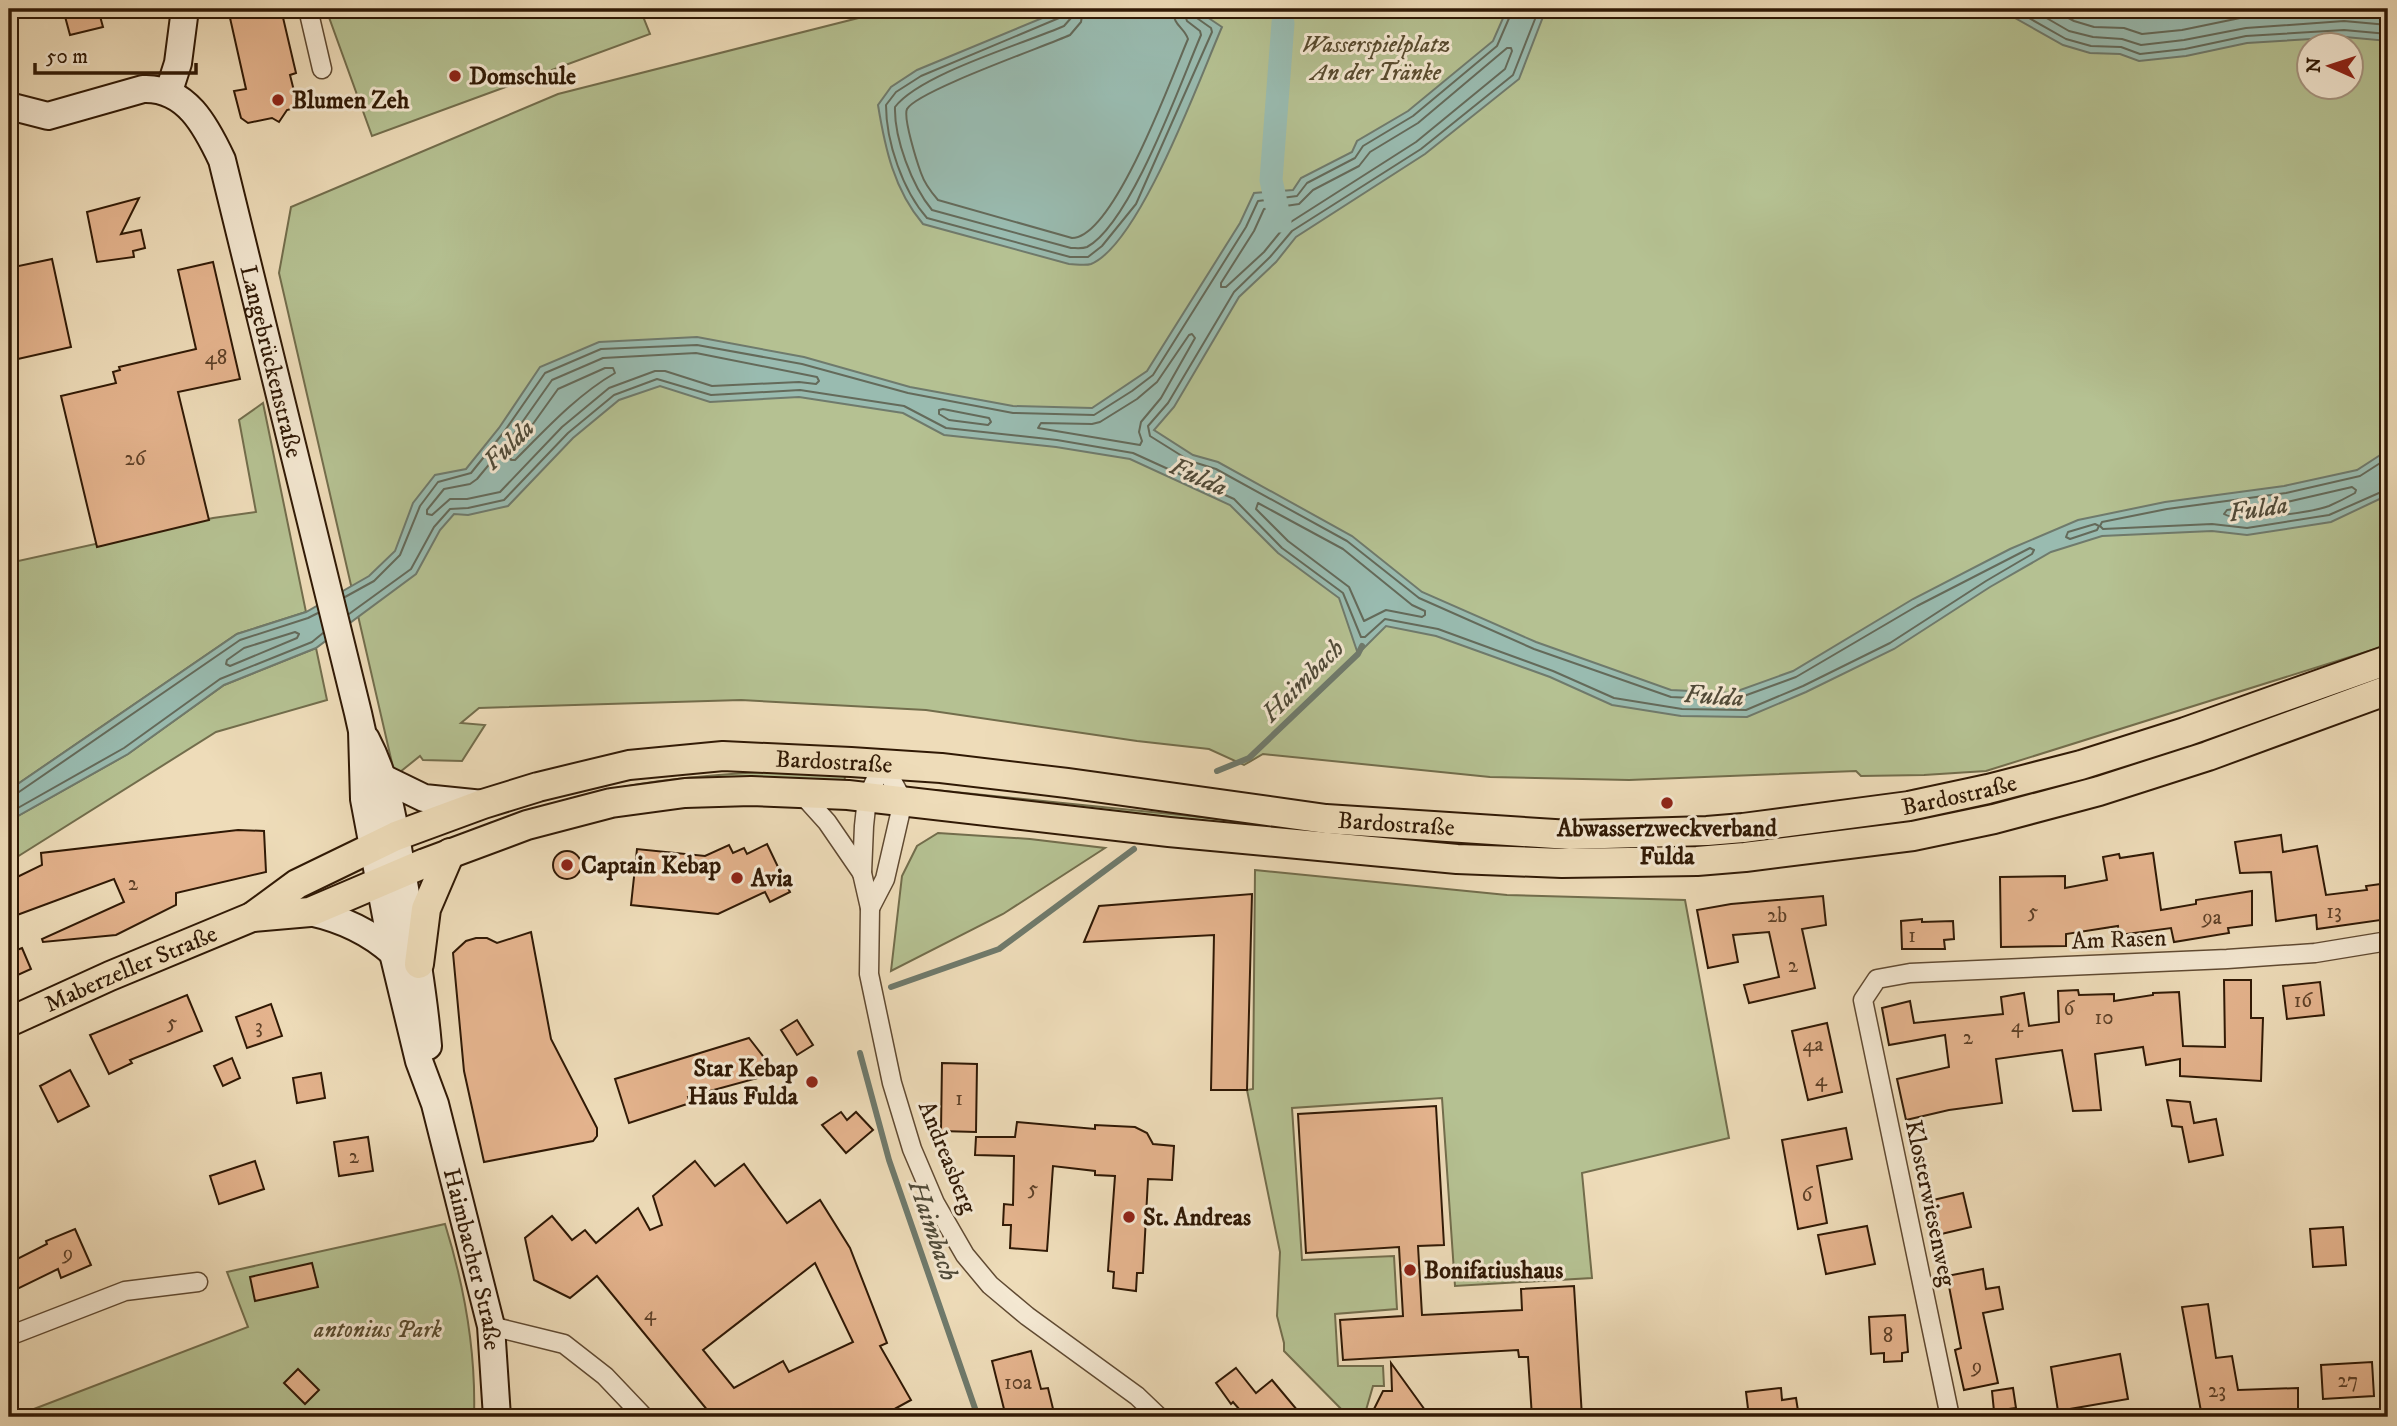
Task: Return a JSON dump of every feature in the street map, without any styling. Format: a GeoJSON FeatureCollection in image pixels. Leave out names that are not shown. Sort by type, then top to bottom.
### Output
{"type":"FeatureCollection","features":[{"type":"Feature","properties":{"kind":"main road"},"geometry":{"type":"LineString","coordinates":[[9,106],[48,116],[143,89],[169,91],[178,63],[185,9]]}},
{"type":"Feature","properties":{"kind":"main road","name":"Langebrückenstraße"},"geometry":{"type":"LineString","coordinates":[[169,91],[187,105],[214,142],[222,160],[360,722],[384,779],[384,841]]}},
{"type":"Feature","properties":{"kind":"main road","name":"Bardostraße"},"geometry":{"type":"LineString","coordinates":[[384,841],[484,804],[593,773],[665,760],[723,756],[941,768],[1326,819],[1570,835],[1743,828],[1909,806],[2068,769],[2185,732],[2388,660]]}},
{"type":"Feature","properties":{"kind":"main road","name":"Bardostraße"},"geometry":{"type":"LineString","coordinates":[[391,877],[527,825],[635,799],[685,793],[799,792],[867,797],[1169,832],[1457,859],[1562,863],[1697,861],[1745,857],[1913,836],[1994,819],[2099,791],[2208,756],[2388,690]]}},
{"type":"Feature","properties":{"kind":"main road","name":"Langebrückenstraße"},"geometry":{"type":"LineString","coordinates":[[360,722],[364,799],[384,841]]}},
{"type":"Feature","properties":{"kind":"main road"},"geometry":{"type":"LineString","coordinates":[[384,779],[425,798],[484,804]]}},
{"type":"Feature","properties":{"kind":"main road"},"geometry":{"type":"LineString","coordinates":[[384,841],[391,877]]}},
{"type":"Feature","properties":{"kind":"main road","name":"Maberzeller Straße"},"geometry":{"type":"LineString","coordinates":[[9,1022],[110,976],[252,917],[298,884],[384,841]]}},
{"type":"Feature","properties":{"kind":"main road"},"geometry":{"type":"LineString","coordinates":[[419,964],[426,909],[450,853]]}},
{"type":"Feature","properties":{"kind":"main road","name":"Maberzeller Straße"},"geometry":{"type":"LineString","coordinates":[[252,917],[310,912],[391,877]]}},
{"type":"Feature","properties":{"kind":"main road","name":"Haimbacher Straße"},"geometry":{"type":"LineString","coordinates":[[391,877],[393,953],[419,1061],[435,1104],[491,1326],[497,1417]]}},
{"type":"Feature","properties":{"kind":"main road","name":"Haimbacher Straße"},"geometry":{"type":"LineString","coordinates":[[391,877],[419,964],[435,1104]]}},
{"type":"Feature","properties":{"kind":"main road"},"geometry":{"type":"LineString","coordinates":[[310,912],[334,917],[361,929],[393,953]]}},
{"type":"Feature","properties":{"kind":"street"},"geometry":{"type":"LineString","coordinates":[[308,9],[322,69]]}},
{"type":"Feature","properties":{"kind":"street"},"geometry":{"type":"LineString","coordinates":[[883,764],[903,801]]}},
{"type":"Feature","properties":{"kind":"street","name":"Andreasberg"},"geometry":{"type":"LineString","coordinates":[[883,764],[867,797],[862,873],[870,908],[869,974],[887,1060],[912,1149],[935,1203],[965,1255],[990,1285],[1027,1316],[1137,1396],[1159,1417]]}},
{"type":"Feature","properties":{"kind":"street","name":"Andreasberg"},"geometry":{"type":"LineString","coordinates":[[799,792],[827,822],[862,873]]}},
{"type":"Feature","properties":{"kind":"street","name":"Andreasberg"},"geometry":{"type":"LineString","coordinates":[[870,908],[885,879],[903,801]]}},
{"type":"Feature","properties":{"kind":"street","name":"Am Rasen"},"geometry":{"type":"LineString","coordinates":[[1863,1000],[1877,979],[1910,973],[2227,960],[2315,953],[2388,941]]}},
{"type":"Feature","properties":{"kind":"street","name":"Klosterwiesenweg"},"geometry":{"type":"LineString","coordinates":[[1863,1000],[1950,1417]]}},
{"type":"Feature","properties":{"kind":"street"},"geometry":{"type":"LineString","coordinates":[[9,1336],[125,1291],[198,1282]]}},
{"type":"Feature","properties":{"kind":"street"},"geometry":{"type":"LineString","coordinates":[[491,1326],[564,1344],[605,1376],[644,1417]]}},
{"type":"Feature","properties":{"kind":"green space","name":"Domschule"},"geometry":{"type":"Polygon","coordinates":[[[326,9],[640,9],[650,34],[372,136],[326,9]]]}},
{"type":"Feature","properties":{"kind":"green space","name":"Wasserspielplatz An der Tränke"},"geometry":{"type":"Polygon","coordinates":[[[894,9],[2388,9],[2388,645],[1986,771],[1861,776],[1856,771],[1629,780],[1490,777],[1263,754],[1244,765],[1209,749],[926,710],[741,700],[479,708],[461,723],[485,725],[462,761],[423,760],[420,756],[395,776],[279,273],[291,207],[558,94],[894,9]]]}},
{"type":"Feature","properties":{"kind":"green space"},"geometry":{"type":"Polygon","coordinates":[[[263,403],[306,612],[237,634],[9,790],[9,563],[213,518],[256,512],[239,420],[263,403]]]}},
{"type":"Feature","properties":{"kind":"green space"},"geometry":{"type":"Polygon","coordinates":[[[316,648],[327,700],[216,732],[9,862],[9,821],[128,754],[224,685],[316,648]]]}},
{"type":"Feature","properties":{"kind":"green space"},"geometry":{"type":"Polygon","coordinates":[[[2388,671],[2388,679],[2179,753],[2015,802],[1851,834],[1850,827],[2388,671]]]}},
{"type":"Feature","properties":{"kind":"green space"},"geometry":{"type":"Polygon","coordinates":[[[790,770],[835,772],[845,776],[844,785],[491,827],[490,823],[617,788],[691,777],[790,770]]]}},
{"type":"Feature","properties":{"kind":"green space"},"geometry":{"type":"Polygon","coordinates":[[[935,790],[1358,833],[1823,831],[1824,838],[1646,852],[1391,843],[935,794],[935,790]]]}},
{"type":"Feature","properties":{"kind":"green space"},"geometry":{"type":"Polygon","coordinates":[[[938,833],[1030,839],[1105,848],[1003,914],[891,971],[902,876],[917,846],[938,833]]]}},
{"type":"Feature","properties":{"kind":"green space"},"geometry":{"type":"Polygon","coordinates":[[[1255,870],[1507,895],[1685,900],[1729,1138],[1582,1173],[1592,1278],[1455,1286],[1442,1098],[1292,1108],[1302,1260],[1394,1256],[1397,1309],[1335,1314],[1338,1366],[1383,1366],[1384,1386],[1373,1386],[1364,1417],[1349,1417],[1284,1351],[1277,1316],[1280,1252],[1247,1090],[1253,1089],[1255,870]]]}},
{"type":"Feature","properties":{"kind":"green space","name":"antonius Park"},"geometry":{"type":"Polygon","coordinates":[[[445,1224],[458,1271],[471,1344],[474,1417],[13,1417],[248,1327],[227,1272],[445,1224]]]}},
{"type":"Feature","properties":{"kind":"water"},"geometry":{"type":"Polygon","coordinates":[[[1064,9],[1195,9],[1222,27],[1167,157],[1129,226],[1110,250],[1091,264],[1083,265],[1069,264],[923,224],[905,197],[892,168],[878,105],[891,87],[917,70],[1064,9]]]}},
{"type":"Feature","properties":{"kind":"water","name":"Fulda"},"geometry":{"type":"Polygon","coordinates":[[[1507,9],[1546,9],[1519,79],[1425,154],[1296,237],[1276,262],[1239,297],[1174,407],[1154,430],[1193,455],[1218,462],[1352,536],[1422,592],[1536,642],[1671,690],[1732,693],[1793,671],[1913,599],[2010,549],[2078,520],[2165,502],[2284,486],[2357,470],[2388,450],[2388,495],[2331,522],[2247,535],[2212,531],[2102,536],[2051,552],[1990,587],[1894,649],[1806,692],[1747,717],[1681,716],[1612,705],[1550,677],[1436,636],[1386,626],[1358,654],[1339,598],[1278,553],[1230,505],[1130,459],[1056,447],[944,435],[903,413],[799,397],[710,402],[660,386],[619,400],[573,438],[508,506],[468,515],[454,514],[440,530],[416,574],[316,648],[224,685],[128,754],[9,821],[9,790],[237,634],[306,612],[369,576],[395,551],[413,503],[435,475],[466,469],[499,428],[540,367],[599,342],[697,337],[804,357],[910,387],[1013,406],[1092,408],[1147,371],[1240,223],[1254,193],[1293,190],[1301,178],[1352,152],[1357,141],[1408,111],[1493,41],[1507,9]]]}},
{"type":"Feature","properties":{"kind":"water"},"geometry":{"type":"Polygon","coordinates":[[[1999,9],[2388,9],[2388,41],[2366,39],[2366,32],[2296,32],[2296,40],[2247,43],[2186,56],[2139,61],[2120,54],[2090,53],[2063,45],[1999,9]]]}},
{"type":"Feature","properties":{"kind":"building"},"geometry":{"type":"Polygon","coordinates":[[[63,9],[98,9],[103,27],[70,35],[63,9]]]}},
{"type":"Feature","properties":{"kind":"building"},"geometry":{"type":"Polygon","coordinates":[[[228,9],[281,9],[296,73],[290,75],[298,107],[287,110],[279,122],[272,118],[248,123],[241,118],[234,91],[246,89],[228,9]]]}},
{"type":"Feature","properties":{"kind":"building"},"geometry":{"type":"Polygon","coordinates":[[[139,198],[121,234],[141,230],[145,248],[133,251],[134,257],[97,262],[87,212],[139,198]]]}},
{"type":"Feature","properties":{"kind":"building"},"geometry":{"type":"Polygon","coordinates":[[[52,259],[71,347],[9,361],[9,268],[52,259]]]}},
{"type":"Feature","properties":{"kind":"building"},"geometry":{"type":"Polygon","coordinates":[[[213,262],[240,379],[178,392],[209,520],[97,547],[61,396],[116,383],[113,372],[120,370],[119,367],[196,349],[178,270],[213,262]]]}},
{"type":"Feature","properties":{"kind":"building"},"geometry":{"type":"Polygon","coordinates":[[[238,830],[264,831],[266,872],[176,893],[176,905],[116,935],[43,942],[42,939],[124,902],[114,879],[9,918],[9,881],[42,865],[41,853],[238,830]]]}},
{"type":"Feature","properties":{"kind":"building"},"geometry":{"type":"Polygon","coordinates":[[[2281,835],[2283,852],[2317,846],[2326,895],[2367,890],[2366,886],[2388,883],[2388,919],[2317,929],[2316,915],[2276,921],[2271,872],[2240,873],[2235,842],[2281,835]]]}},
{"type":"Feature","properties":{"kind":"building"},"geometry":{"type":"Polygon","coordinates":[[[767,844],[790,892],[770,902],[765,892],[718,914],[631,905],[637,849],[705,856],[729,845],[733,853],[744,848],[747,854],[767,844]]]}},
{"type":"Feature","properties":{"kind":"building"},"geometry":{"type":"Polygon","coordinates":[[[567,851],[577,855],[581,865],[577,875],[567,879],[557,875],[553,865],[557,855],[567,851]]]}},
{"type":"Feature","properties":{"kind":"building"},"geometry":{"type":"Polygon","coordinates":[[[2153,853],[2161,910],[2196,904],[2196,900],[2252,891],[2252,925],[2228,928],[2229,933],[2174,942],[2171,928],[2119,935],[2118,926],[2066,934],[2066,946],[2001,947],[2000,877],[2065,876],[2065,888],[2107,880],[2103,857],[2119,854],[2120,858],[2153,853]]]}},
{"type":"Feature","properties":{"kind":"building"},"geometry":{"type":"Polygon","coordinates":[[[1252,894],[1247,1090],[1211,1090],[1214,935],[1084,942],[1099,906],[1252,894]]]}},
{"type":"Feature","properties":{"kind":"building"},"geometry":{"type":"Polygon","coordinates":[[[1823,896],[1826,925],[1802,929],[1815,988],[1749,1003],[1744,985],[1779,977],[1769,932],[1733,935],[1738,962],[1708,968],[1697,910],[1731,904],[1823,896]]]}},
{"type":"Feature","properties":{"kind":"building"},"geometry":{"type":"Polygon","coordinates":[[[1922,919],[1922,922],[1953,921],[1954,939],[1944,940],[1945,949],[1902,949],[1901,921],[1922,919]]]}},
{"type":"Feature","properties":{"kind":"building"},"geometry":{"type":"Polygon","coordinates":[[[531,932],[551,1039],[597,1128],[597,1136],[593,1141],[484,1162],[464,1071],[453,953],[466,941],[476,938],[487,938],[497,943],[531,932]]]}},
{"type":"Feature","properties":{"kind":"building"},"geometry":{"type":"Polygon","coordinates":[[[22,948],[31,969],[9,979],[9,953],[22,948]]]}},
{"type":"Feature","properties":{"kind":"building"},"geometry":{"type":"Polygon","coordinates":[[[2224,980],[2251,980],[2251,1018],[2263,1018],[2261,1081],[2180,1076],[2180,1059],[2146,1065],[2143,1047],[2095,1054],[2101,1110],[2073,1111],[2062,1050],[1996,1059],[2002,1103],[1949,1110],[1906,1120],[1897,1079],[1949,1067],[1945,1035],[1889,1045],[1882,1008],[1910,1001],[1914,1023],[2003,1014],[2001,997],[2024,993],[2029,1026],[2059,1022],[2058,991],[2078,990],[2079,995],[2114,994],[2114,1001],[2153,993],[2179,992],[2183,1046],[2225,1047],[2224,980]]]}},
{"type":"Feature","properties":{"kind":"building"},"geometry":{"type":"Polygon","coordinates":[[[2320,982],[2324,1015],[2287,1019],[2283,986],[2320,982]]]}},
{"type":"Feature","properties":{"kind":"building"},"geometry":{"type":"Polygon","coordinates":[[[187,995],[202,1031],[130,1060],[132,1063],[109,1074],[90,1035],[187,995]]]}},
{"type":"Feature","properties":{"kind":"building"},"geometry":{"type":"Polygon","coordinates":[[[271,1004],[282,1036],[247,1048],[236,1017],[271,1004]]]}},
{"type":"Feature","properties":{"kind":"building"},"geometry":{"type":"Polygon","coordinates":[[[797,1020],[813,1045],[797,1055],[781,1030],[797,1020]]]}},
{"type":"Feature","properties":{"kind":"building"},"geometry":{"type":"Polygon","coordinates":[[[1827,1023],[1842,1092],[1808,1100],[1792,1031],[1827,1023]]]}},
{"type":"Feature","properties":{"kind":"building"},"geometry":{"type":"Polygon","coordinates":[[[749,1038],[776,1073],[688,1097],[690,1103],[629,1123],[615,1079],[749,1038]]]}},
{"type":"Feature","properties":{"kind":"building"},"geometry":{"type":"Polygon","coordinates":[[[232,1058],[240,1078],[223,1086],[214,1066],[232,1058]]]}},
{"type":"Feature","properties":{"kind":"building"},"geometry":{"type":"Polygon","coordinates":[[[942,1063],[977,1064],[976,1132],[941,1131],[942,1063]]]}},
{"type":"Feature","properties":{"kind":"building"},"geometry":{"type":"Polygon","coordinates":[[[70,1070],[89,1106],[58,1122],[40,1086],[70,1070]]]}},
{"type":"Feature","properties":{"kind":"building"},"geometry":{"type":"Polygon","coordinates":[[[321,1073],[325,1098],[297,1103],[293,1078],[321,1073]]]}},
{"type":"Feature","properties":{"kind":"building"},"geometry":{"type":"Polygon","coordinates":[[[2167,1100],[2190,1102],[2194,1123],[2216,1119],[2223,1155],[2189,1162],[2182,1127],[2172,1126],[2167,1100]]]}},
{"type":"Feature","properties":{"kind":"building","name":"Bonifatiushaus"},"geometry":{"type":"Polygon","coordinates":[[[1436,1106],[1444,1245],[1418,1246],[1422,1315],[1522,1310],[1521,1289],[1574,1286],[1582,1417],[1532,1417],[1528,1357],[1519,1357],[1518,1350],[1343,1360],[1340,1320],[1403,1316],[1399,1247],[1306,1253],[1298,1114],[1436,1106]]]}},
{"type":"Feature","properties":{"kind":"building"},"geometry":{"type":"Polygon","coordinates":[[[841,1112],[847,1120],[856,1112],[873,1130],[846,1153],[822,1125],[841,1112]]]}},
{"type":"Feature","properties":{"kind":"building"},"geometry":{"type":"Polygon","coordinates":[[[1017,1122],[1095,1129],[1095,1125],[1135,1127],[1147,1133],[1153,1144],[1174,1146],[1172,1180],[1148,1179],[1143,1273],[1137,1273],[1136,1291],[1113,1288],[1114,1272],[1108,1271],[1115,1176],[1095,1175],[1095,1171],[1053,1166],[1047,1251],[1010,1248],[1011,1225],[1003,1225],[1004,1204],[1013,1205],[1014,1156],[975,1155],[976,1137],[1015,1137],[1017,1122]]]}},
{"type":"Feature","properties":{"kind":"building"},"geometry":{"type":"Polygon","coordinates":[[[1846,1128],[1852,1159],[1817,1166],[1827,1223],[1798,1229],[1782,1140],[1846,1128]]]}},
{"type":"Feature","properties":{"kind":"building"},"geometry":{"type":"Polygon","coordinates":[[[368,1137],[373,1171],[339,1176],[334,1142],[368,1137]]]}},
{"type":"Feature","properties":{"kind":"building"},"geometry":{"type":"Polygon","coordinates":[[[255,1161],[264,1189],[219,1204],[210,1176],[255,1161]]]}},
{"type":"Feature","properties":{"kind":"building"},"geometry":{"type":"Polygon","coordinates":[[[695,1161],[715,1186],[744,1164],[787,1223],[820,1200],[850,1248],[887,1343],[880,1346],[911,1400],[880,1417],[713,1417],[597,1276],[570,1298],[534,1280],[525,1238],[552,1216],[572,1240],[585,1230],[596,1243],[638,1208],[650,1230],[662,1225],[653,1196],[695,1161]],[[815,1263],[703,1350],[734,1388],[783,1361],[789,1372],[853,1342],[815,1263]]]}},
{"type":"Feature","properties":{"kind":"building"},"geometry":{"type":"Polygon","coordinates":[[[1963,1193],[1971,1227],[1937,1235],[1929,1201],[1963,1193]]]}},
{"type":"Feature","properties":{"kind":"building"},"geometry":{"type":"Polygon","coordinates":[[[1867,1226],[1875,1264],[1826,1274],[1818,1235],[1867,1226]]]}},
{"type":"Feature","properties":{"kind":"building"},"geometry":{"type":"Polygon","coordinates":[[[2343,1227],[2346,1265],[2313,1267],[2310,1229],[2343,1227]]]}},
{"type":"Feature","properties":{"kind":"building"},"geometry":{"type":"Polygon","coordinates":[[[75,1229],[91,1265],[61,1278],[58,1269],[9,1293],[9,1263],[47,1244],[46,1241],[75,1229]]]}},
{"type":"Feature","properties":{"kind":"building"},"geometry":{"type":"Polygon","coordinates":[[[312,1263],[318,1287],[255,1301],[250,1277],[312,1263]]]}},
{"type":"Feature","properties":{"kind":"building"},"geometry":{"type":"Polygon","coordinates":[[[1983,1269],[1986,1289],[1999,1287],[2003,1309],[1983,1313],[1998,1383],[1964,1390],[1955,1350],[1961,1348],[1947,1276],[1983,1269]]]}},
{"type":"Feature","properties":{"kind":"building"},"geometry":{"type":"Polygon","coordinates":[[[2208,1304],[2216,1358],[2232,1356],[2238,1390],[2298,1388],[2298,1417],[2202,1417],[2182,1307],[2208,1304]]]}},
{"type":"Feature","properties":{"kind":"building"},"geometry":{"type":"Polygon","coordinates":[[[1905,1315],[1908,1352],[1902,1353],[1902,1361],[1884,1362],[1884,1353],[1871,1354],[1869,1317],[1905,1315]]]}},
{"type":"Feature","properties":{"kind":"building"},"geometry":{"type":"Polygon","coordinates":[[[1031,1351],[1041,1389],[1048,1388],[1055,1417],[1006,1417],[992,1361],[1031,1351]]]}},
{"type":"Feature","properties":{"kind":"building"},"geometry":{"type":"Polygon","coordinates":[[[2120,1354],[2128,1399],[2058,1411],[2051,1367],[2120,1354]]]}},
{"type":"Feature","properties":{"kind":"building"},"geometry":{"type":"Polygon","coordinates":[[[2372,1362],[2374,1396],[2323,1399],[2321,1365],[2372,1362]]]}},
{"type":"Feature","properties":{"kind":"building"},"geometry":{"type":"Polygon","coordinates":[[[1391,1363],[1430,1417],[1370,1417],[1383,1391],[1392,1391],[1391,1363]]]}},
{"type":"Feature","properties":{"kind":"building"},"geometry":{"type":"Polygon","coordinates":[[[1236,1368],[1256,1393],[1272,1380],[1303,1417],[1246,1417],[1233,1402],[1231,1404],[1216,1383],[1236,1368]]]}},
{"type":"Feature","properties":{"kind":"building"},"geometry":{"type":"Polygon","coordinates":[[[298,1369],[319,1390],[305,1404],[284,1383],[298,1369]]]}},
{"type":"Feature","properties":{"kind":"building"},"geometry":{"type":"Polygon","coordinates":[[[1781,1388],[1782,1400],[1796,1398],[1799,1417],[1749,1417],[1746,1392],[1781,1388]]]}},
{"type":"Feature","properties":{"kind":"building"},"geometry":{"type":"Polygon","coordinates":[[[2013,1388],[2016,1408],[1994,1411],[1992,1391],[2013,1388]]]}},
{"type":"Feature","properties":{"kind":"waterway"},"geometry":{"type":"LineString","coordinates":[[1280,221],[1271,180],[1283,23]]}},
{"type":"Feature","properties":{"kind":"waterway","name":"Haimbach"},"geometry":{"type":"LineString","coordinates":[[1217,771],[1249,758],[1358,654],[1362,646]]}},
{"type":"Feature","properties":{"kind":"waterway","name":"Haimbach"},"geometry":{"type":"LineString","coordinates":[[891,987],[999,949],[1134,849]]}},
{"type":"Feature","properties":{"kind":"waterway","name":"Haimbach"},"geometry":{"type":"LineString","coordinates":[[860,1053],[889,1160],[978,1417]]}},
{"type":"Feature","properties":{"kind":"place","name":"Domschule"},"geometry":{"type":"Point","coordinates":[455,76]}},
{"type":"Feature","properties":{"kind":"place","name":"Blumen Zeh"},"geometry":{"type":"Point","coordinates":[278,100]}},
{"type":"Feature","properties":{"kind":"place","name":"Abwasserzweckverband Fulda"},"geometry":{"type":"Point","coordinates":[1667,803]}},
{"type":"Feature","properties":{"kind":"place","name":"Captain Kebap"},"geometry":{"type":"Point","coordinates":[567,865]}},
{"type":"Feature","properties":{"kind":"place","name":"Avia"},"geometry":{"type":"Point","coordinates":[737,878]}},
{"type":"Feature","properties":{"kind":"place","name":"Star Kebap Haus Fulda"},"geometry":{"type":"Point","coordinates":[812,1082]}},
{"type":"Feature","properties":{"kind":"place","name":"St. Andreas"},"geometry":{"type":"Point","coordinates":[1129,1217]}},
{"type":"Feature","properties":{"kind":"place","name":"Bonifatiushaus"},"geometry":{"type":"Point","coordinates":[1410,1270]}}]}
